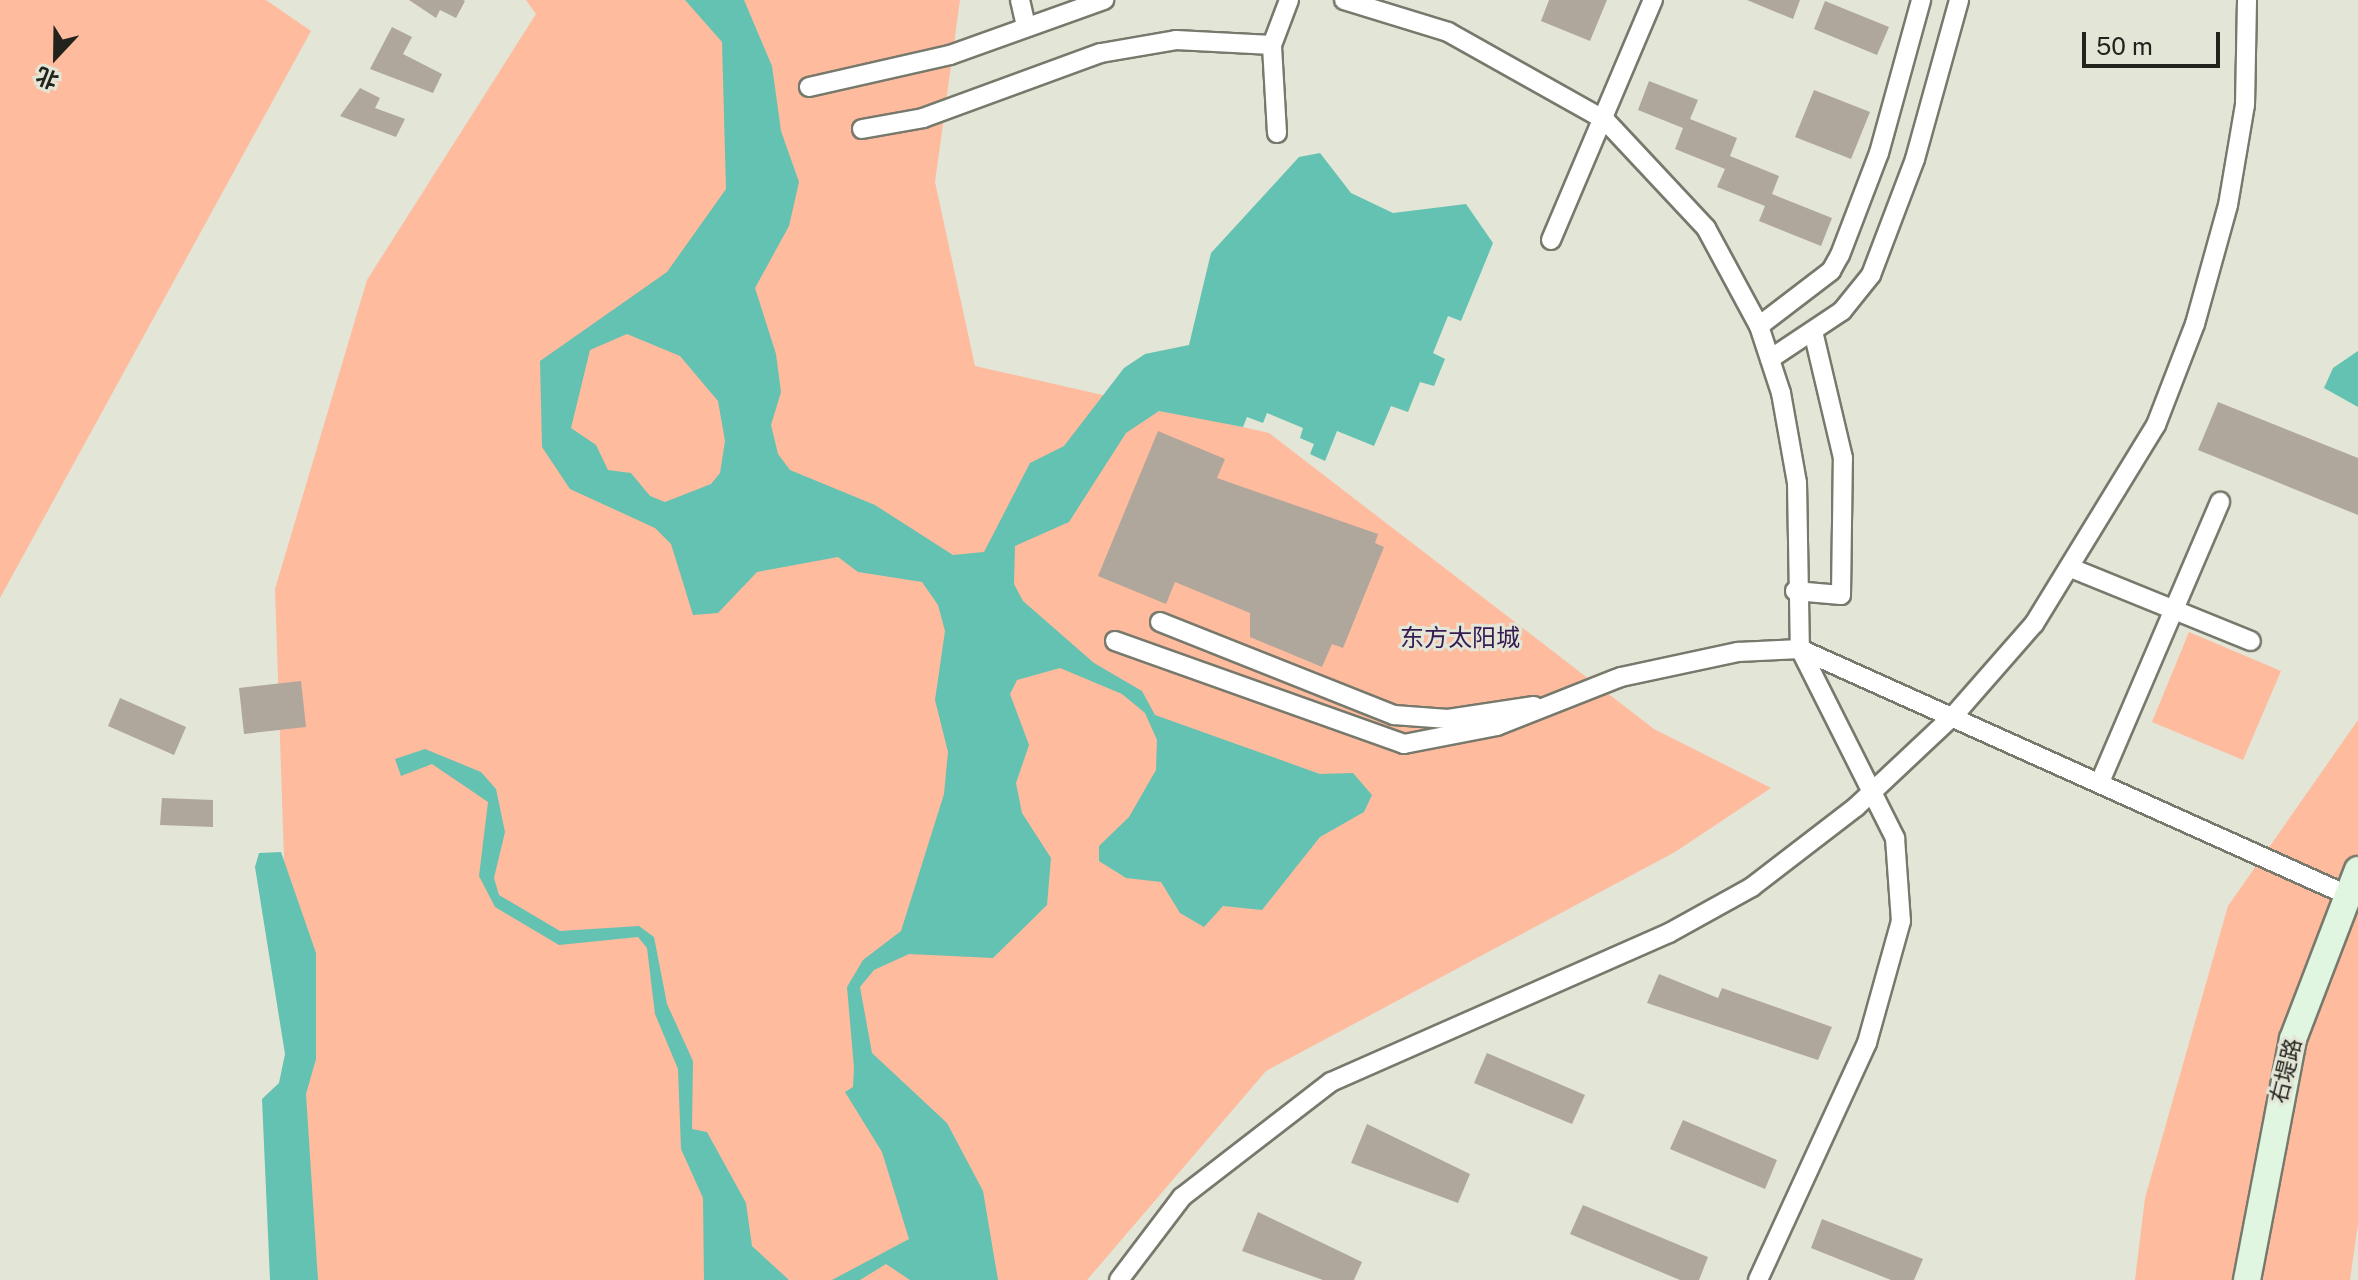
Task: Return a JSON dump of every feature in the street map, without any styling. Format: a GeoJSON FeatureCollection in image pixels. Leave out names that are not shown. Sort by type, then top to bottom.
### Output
{"type":"FeatureCollection","features":[{"type":"Feature","properties":{"kind":"main road","name":"右堤路"},"geometry":{"type":"LineString","coordinates":[[2247,1280],[2293,1039],[2345,894],[2358,870]]}},
{"type":"Feature","properties":{"kind":"street"},"geometry":{"type":"LineString","coordinates":[[1020,0],[1026,27]]}},
{"type":"Feature","properties":{"kind":"street"},"geometry":{"type":"LineString","coordinates":[[809,87],[912,66],[1104,0]]}},
{"type":"Feature","properties":{"kind":"street"},"geometry":{"type":"LineString","coordinates":[[1277,133],[1272,45],[1289,0]]}},
{"type":"Feature","properties":{"kind":"street"},"geometry":{"type":"LineString","coordinates":[[1344,0],[1448,32],[1605,120],[1706,228],[1759,326],[1770,359],[1797,483],[1795,591],[1800,649],[1895,838],[1901,878],[1890,977],[1758,1280]]}},
{"type":"Feature","properties":{"kind":"street"},"geometry":{"type":"LineString","coordinates":[[1551,240],[1605,120],[1653,0]]}},
{"type":"Feature","properties":{"kind":"street"},"geometry":{"type":"LineString","coordinates":[[1759,326],[1831,271],[1840,255],[1879,153],[1921,0]]}},
{"type":"Feature","properties":{"kind":"street"},"geometry":{"type":"LineString","coordinates":[[1770,359],[1813,331],[1871,275],[1915,159],[1959,0]]}},
{"type":"Feature","properties":{"kind":"street"},"geometry":{"type":"LineString","coordinates":[[1119,1280],[1182,1197],[1331,1082],[1669,933],[1752,887],[1872,792],[1956,713],[2071,568],[2156,425],[2195,324],[2245,105],[2247,0]]}},
{"type":"Feature","properties":{"kind":"street"},"geometry":{"type":"LineString","coordinates":[[862,129],[923,118],[1101,53],[1176,40],[1272,45]]}},
{"type":"Feature","properties":{"kind":"street"},"geometry":{"type":"LineString","coordinates":[[1795,591],[1841,595],[1843,458],[1813,331]]}},
{"type":"Feature","properties":{"kind":"street"},"geometry":{"type":"LineString","coordinates":[[2100,782],[2220,502]]}},
{"type":"Feature","properties":{"kind":"street"},"geometry":{"type":"LineString","coordinates":[[2071,568],[2251,641]]}},
{"type":"Feature","properties":{"kind":"street"},"geometry":{"type":"LineString","coordinates":[[1160,622],[1394,715],[1448,719],[1540,705]]}},
{"type":"Feature","properties":{"kind":"street"},"geometry":{"type":"LineString","coordinates":[[1115,641],[1404,744],[1497,726],[1540,705],[1636,674],[1738,652],[1800,649],[1956,713],[2345,894]]}},
{"type":"Feature","properties":{"kind":"shaded area"},"geometry":{"type":"Polygon","coordinates":[[[0,0],[266,0],[311,31],[0,598],[0,0]]]}},
{"type":"Feature","properties":{"kind":"shaded area"},"geometry":{"type":"Polygon","coordinates":[[[526,0],[960,0],[935,182],[975,366],[1269,433],[1654,729],[1771,788],[1675,852],[1266,1071],[1087,1280],[298,1280],[275,589],[367,280],[536,14],[526,0]]]}},
{"type":"Feature","properties":{"kind":"shaded area"},"geometry":{"type":"Polygon","coordinates":[[[2189,632],[2281,671],[2243,760],[2152,722],[2189,632]]]}},
{"type":"Feature","properties":{"kind":"shaded area"},"geometry":{"type":"Polygon","coordinates":[[[2358,720],[2358,1224],[2350,1280],[2135,1280],[2145,1198],[2228,906],[2358,720]]]}},
{"type":"Feature","properties":{"kind":"water"},"geometry":{"type":"Polygon","coordinates":[[[685,0],[744,0],[772,66],[781,131],[799,182],[789,226],[755,288],[776,354],[781,392],[771,425],[778,454],[790,470],[875,505],[953,555],[984,552],[1030,463],[1064,446],[1124,368],[1145,354],[1189,345],[1211,253],[1299,157],[1320,153],[1351,193],[1393,213],[1466,204],[1493,243],[1461,321],[1448,316],[1433,353],[1445,359],[1434,386],[1420,382],[1408,412],[1391,406],[1374,446],[1337,431],[1325,461],[1310,454],[1314,444],[1300,438],[1303,428],[1267,413],[1263,423],[1247,417],[1243,427],[1159,411],[1126,433],[1069,522],[1015,546],[1014,584],[1023,601],[1094,663],[1142,691],[1155,715],[1320,774],[1353,773],[1372,795],[1364,812],[1320,837],[1262,910],[1223,906],[1204,927],[1180,913],[1161,882],[1126,878],[1099,861],[1099,846],[1129,817],[1156,770],[1157,740],[1145,713],[1122,694],[1060,668],[1017,680],[1010,694],[1029,745],[1016,783],[1022,813],[1051,858],[1047,905],[993,958],[909,954],[874,970],[860,987],[872,1053],[947,1123],[983,1191],[998,1280],[910,1280],[886,1264],[860,1280],[832,1280],[909,1239],[882,1152],[845,1092],[853,1087],[854,1068],[847,987],[863,960],[901,931],[944,794],[948,752],[935,700],[945,631],[938,605],[922,582],[858,572],[838,557],[757,572],[718,613],[693,615],[671,544],[655,528],[570,489],[542,447],[540,361],[667,272],[726,189],[722,42],[685,0]],[[627,334],[590,350],[571,428],[596,445],[608,470],[631,473],[650,496],[665,502],[711,484],[720,473],[725,441],[718,401],[680,356],[627,334]]]}},
{"type":"Feature","properties":{"kind":"water"},"geometry":{"type":"Polygon","coordinates":[[[2358,351],[2358,407],[2324,388],[2333,368],[2358,351]]]}},
{"type":"Feature","properties":{"kind":"water"},"geometry":{"type":"Polygon","coordinates":[[[425,749],[481,772],[496,789],[505,832],[494,878],[499,895],[560,931],[639,926],[654,937],[667,1004],[693,1061],[692,1129],[707,1132],[746,1203],[752,1246],[789,1280],[704,1280],[703,1198],[681,1149],[678,1069],[655,1014],[647,948],[638,937],[559,945],[495,907],[479,876],[488,802],[432,764],[401,776],[395,759],[425,749]]]}},
{"type":"Feature","properties":{"kind":"water"},"geometry":{"type":"Polygon","coordinates":[[[281,852],[316,953],[316,1059],[306,1094],[318,1280],[270,1280],[262,1099],[279,1083],[285,1054],[255,867],[259,853],[281,852]]]}},
{"type":"Feature","properties":{"kind":"building"},"geometry":{"type":"Polygon","coordinates":[[[409,0],[465,1],[456,18],[440,10],[436,18],[409,0]]]}},
{"type":"Feature","properties":{"kind":"building"},"geometry":{"type":"Polygon","coordinates":[[[1549,0],[1607,0],[1590,41],[1541,21],[1549,0]]]}},
{"type":"Feature","properties":{"kind":"building"},"geometry":{"type":"Polygon","coordinates":[[[1747,0],[1800,0],[1793,19],[1747,0]]]}},
{"type":"Feature","properties":{"kind":"building"},"geometry":{"type":"Polygon","coordinates":[[[1825,1],[1889,27],[1877,55],[1814,29],[1825,1]]]}},
{"type":"Feature","properties":{"kind":"building"},"geometry":{"type":"Polygon","coordinates":[[[392,27],[412,37],[403,54],[442,74],[433,93],[370,69],[392,27]]]}},
{"type":"Feature","properties":{"kind":"building"},"geometry":{"type":"Polygon","coordinates":[[[1649,81],[1698,100],[1690,119],[1737,138],[1730,156],[1779,176],[1772,194],[1832,218],[1821,246],[1759,221],[1765,206],[1717,187],[1725,169],[1675,149],[1683,128],[1638,110],[1649,81]]]}},
{"type":"Feature","properties":{"kind":"building"},"geometry":{"type":"Polygon","coordinates":[[[360,88],[380,98],[375,108],[405,119],[396,137],[340,116],[360,88]]]}},
{"type":"Feature","properties":{"kind":"building"},"geometry":{"type":"Polygon","coordinates":[[[1814,90],[1870,112],[1851,159],[1795,137],[1814,90]]]}},
{"type":"Feature","properties":{"kind":"building"},"geometry":{"type":"Polygon","coordinates":[[[2218,402],[2358,458],[2358,515],[2198,450],[2218,402]]]}},
{"type":"Feature","properties":{"kind":"building"},"geometry":{"type":"Polygon","coordinates":[[[1158,431],[1225,459],[1217,478],[1378,534],[1375,543],[1384,547],[1343,648],[1332,644],[1322,667],[1250,637],[1250,613],[1175,582],[1166,604],[1098,576],[1158,431]]]}},
{"type":"Feature","properties":{"kind":"building"},"geometry":{"type":"Polygon","coordinates":[[[301,681],[306,727],[244,734],[239,688],[301,681]]]}},
{"type":"Feature","properties":{"kind":"building"},"geometry":{"type":"Polygon","coordinates":[[[120,698],[186,727],[174,755],[108,726],[120,698]]]}},
{"type":"Feature","properties":{"kind":"building"},"geometry":{"type":"Polygon","coordinates":[[[162,798],[213,800],[213,827],[160,825],[162,798]]]}},
{"type":"Feature","properties":{"kind":"building"},"geometry":{"type":"Polygon","coordinates":[[[1659,974],[1718,998],[1722,988],[1832,1027],[1818,1060],[1647,1003],[1659,974]]]}},
{"type":"Feature","properties":{"kind":"building"},"geometry":{"type":"Polygon","coordinates":[[[1487,1053],[1585,1095],[1572,1124],[1474,1083],[1487,1053]]]}},
{"type":"Feature","properties":{"kind":"building"},"geometry":{"type":"Polygon","coordinates":[[[1683,1120],[1777,1160],[1765,1189],[1670,1149],[1683,1120]]]}},
{"type":"Feature","properties":{"kind":"building"},"geometry":{"type":"Polygon","coordinates":[[[1367,1124],[1470,1174],[1458,1203],[1351,1163],[1367,1124]]]}},
{"type":"Feature","properties":{"kind":"building"},"geometry":{"type":"Polygon","coordinates":[[[1583,1205],[1708,1257],[1699,1280],[1680,1280],[1570,1234],[1583,1205]]]}},
{"type":"Feature","properties":{"kind":"building"},"geometry":{"type":"Polygon","coordinates":[[[1258,1212],[1362,1262],[1354,1280],[1323,1280],[1242,1251],[1258,1212]]]}},
{"type":"Feature","properties":{"kind":"building"},"geometry":{"type":"Polygon","coordinates":[[[1822,1219],[1923,1259],[1914,1280],[1891,1280],[1811,1248],[1822,1219]]]}},
{"type":"Feature","properties":{"kind":"district","name":"东方太阳城"},"geometry":{"type":"Point","coordinates":[1460,638]}}]}
